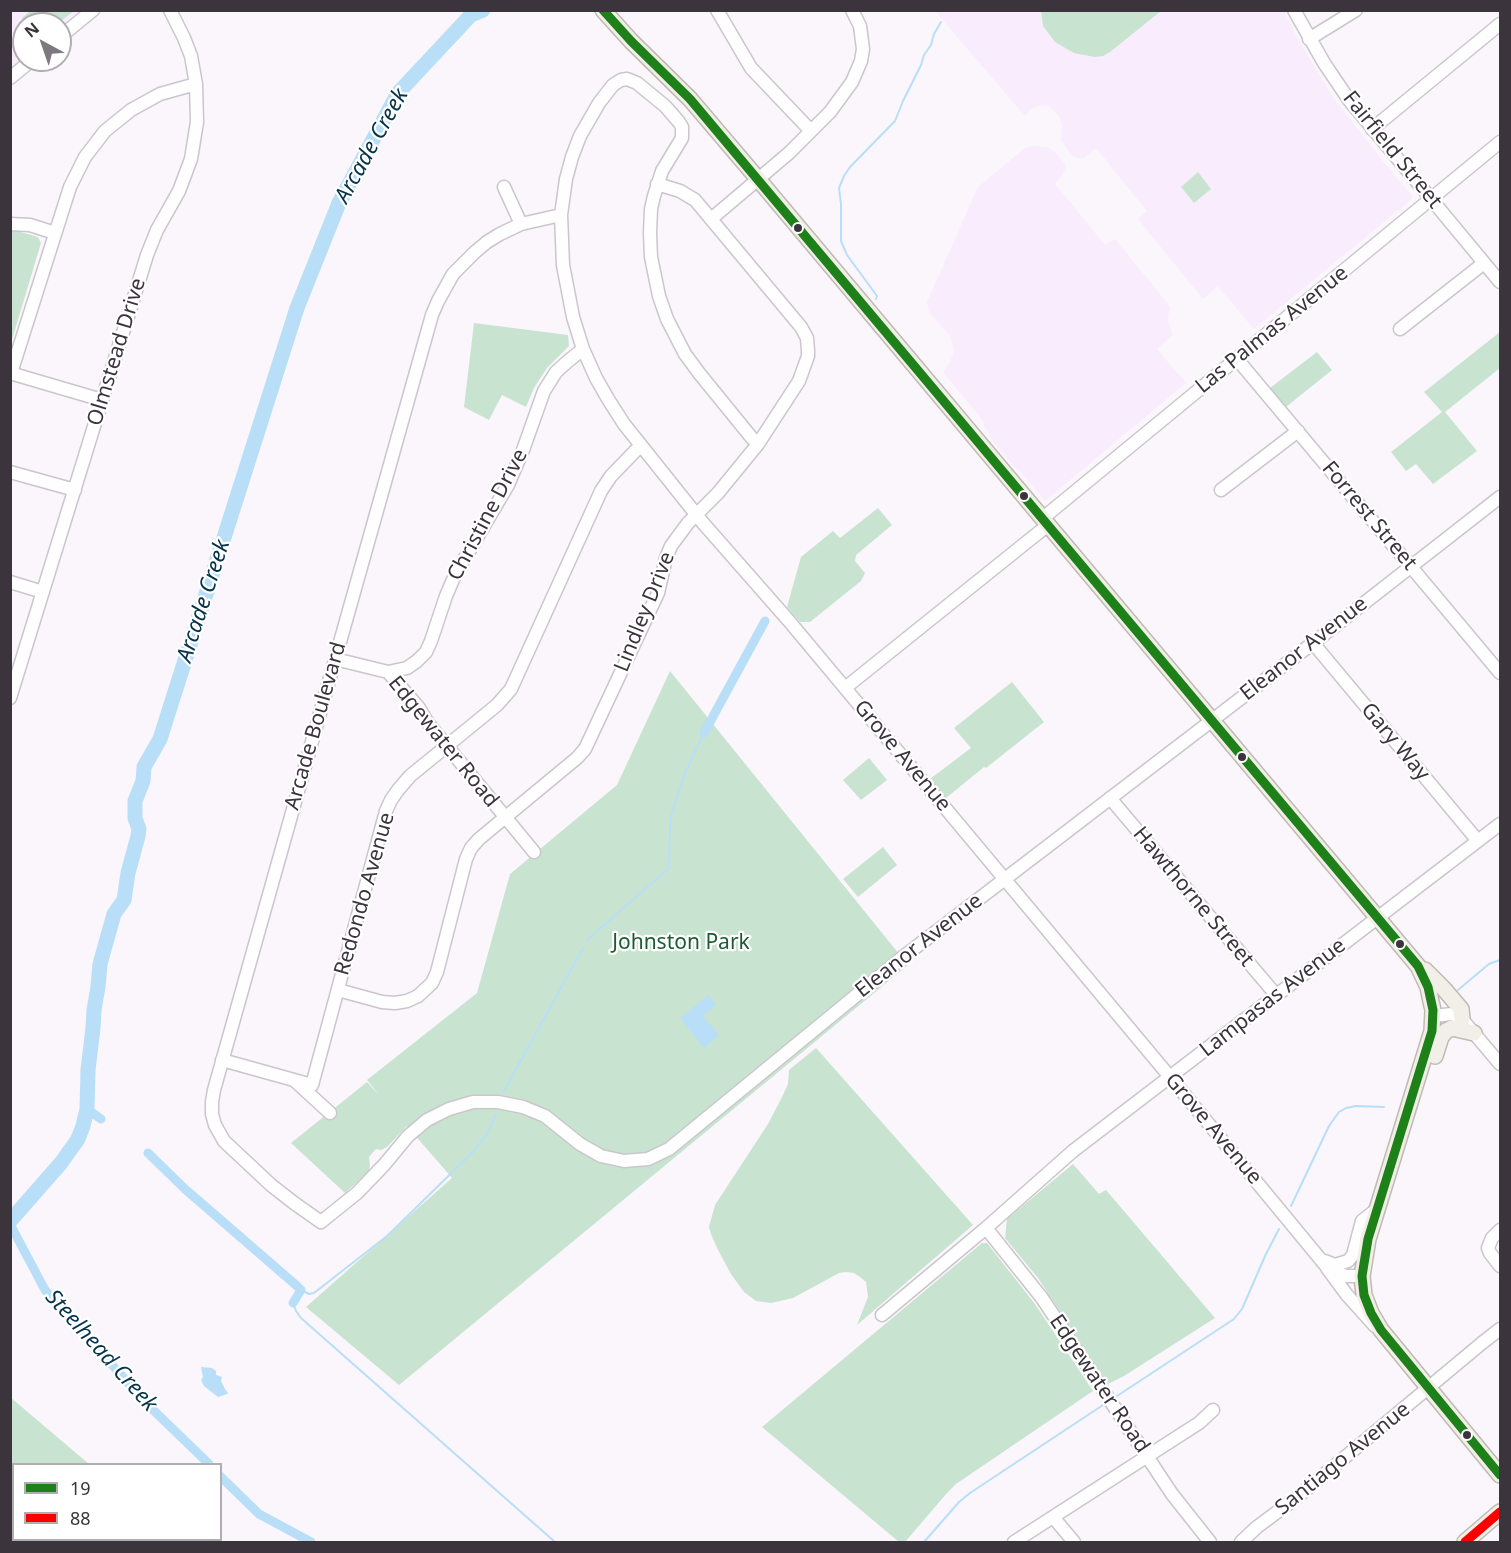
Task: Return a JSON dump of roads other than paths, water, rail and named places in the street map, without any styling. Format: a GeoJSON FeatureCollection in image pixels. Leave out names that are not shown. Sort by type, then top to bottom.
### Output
{"type":"FeatureCollection","features":[{"type":"Feature","properties":{"kind":"main road"},"geometry":{"type":"LineString","coordinates":[[603,10],[690,99],[1418,966],[1428,987],[1433,1016],[1432,1031],[1368,1239],[1362,1276]]}},
{"type":"Feature","properties":{"kind":"main road"},"geometry":{"type":"LineString","coordinates":[[1413,959],[1461,1009],[1462,1019]]}},
{"type":"Feature","properties":{"kind":"main road"},"geometry":{"type":"LineString","coordinates":[[1411,1103],[1424,1090],[1441,1037],[1446,1031],[1452,1028],[1473,1033]]}},
{"type":"Feature","properties":{"kind":"main road","name":"Grove Avenue"},"geometry":{"type":"LineString","coordinates":[[1362,1276],[1367,1304],[1375,1322],[1500,1475]]}},
{"type":"Feature","properties":{"kind":"main road"},"geometry":{"type":"LineString","coordinates":[[1465,1542],[1500,1512]]}},
{"type":"Feature","properties":{"kind":"street"},"geometry":{"type":"LineString","coordinates":[[72,27],[93,10]]}},
{"type":"Feature","properties":{"kind":"street","name":"Olmstead Drive"},"geometry":{"type":"LineString","coordinates":[[11,697],[147,255],[157,230],[179,191],[191,159],[197,122],[196,84],[184,38],[170,10]]}},
{"type":"Feature","properties":{"kind":"street"},"geometry":{"type":"LineString","coordinates":[[717,10],[751,68],[811,131]]}},
{"type":"Feature","properties":{"kind":"street"},"geometry":{"type":"LineString","coordinates":[[711,219],[811,131],[830,112],[852,82],[861,61],[862,38],[860,26],[852,10]]}},
{"type":"Feature","properties":{"kind":"street","name":"Fairfield Street"},"geometry":{"type":"LineString","coordinates":[[1294,10],[1309,39],[1349,100],[1500,282]]}},
{"type":"Feature","properties":{"kind":"street"},"geometry":{"type":"LineString","coordinates":[[1309,39],[1356,10]]}},
{"type":"Feature","properties":{"kind":"street"},"geometry":{"type":"LineString","coordinates":[[1372,129],[1500,24]]}},
{"type":"Feature","properties":{"kind":"street"},"geometry":{"type":"LineString","coordinates":[[561,215],[566,179],[580,136],[599,103],[617,81],[627,79],[637,83],[665,106],[682,127],[682,138],[657,184],[651,209],[651,257],[659,296],[685,354],[758,444]]}},
{"type":"Feature","properties":{"kind":"street"},"geometry":{"type":"LineString","coordinates":[[102,400],[11,373],[70,187],[85,157],[105,131],[145,101],[160,94],[196,84]]}},
{"type":"Feature","properties":{"kind":"street","name":"Las Palmas Avenue"},"geometry":{"type":"LineString","coordinates":[[845,688],[1500,142]]}},
{"type":"Feature","properties":{"kind":"street","name":"Lindley Drive"},"geometry":{"type":"LineString","coordinates":[[338,990],[382,1002],[395,1003],[413,999],[428,988],[437,972],[468,854],[478,839],[577,758],[589,744],[658,593],[671,546],[758,444],[799,381],[807,356],[807,338],[801,327],[695,200],[686,194],[657,184]]}},
{"type":"Feature","properties":{"kind":"street"},"geometry":{"type":"LineString","coordinates":[[504,188],[521,224]]}},
{"type":"Feature","properties":{"kind":"street","name":"Arcade Boulevard"},"geometry":{"type":"LineString","coordinates":[[321,1222],[271,1185],[221,1136],[212,1114],[212,1102],[222,1060],[432,315],[453,274],[475,252],[500,234],[521,224],[561,215]]}},
{"type":"Feature","properties":{"kind":"street","name":"Grove Avenue"},"geometry":{"type":"LineString","coordinates":[[561,215],[561,242],[566,289],[573,317],[583,349],[596,378],[624,424],[696,515],[758,584],[1326,1266],[1335,1272],[1362,1276]]}},
{"type":"Feature","properties":{"kind":"street"},"geometry":{"type":"LineString","coordinates":[[10,224],[30,225],[56,233]]}},
{"type":"Feature","properties":{"kind":"street"},"geometry":{"type":"LineString","coordinates":[[1400,329],[1484,263]]}},
{"type":"Feature","properties":{"kind":"street","name":"Christine Drive"},"geometry":{"type":"LineString","coordinates":[[388,672],[407,668],[426,652],[455,575],[508,485],[544,391],[556,372],[583,349]]}},
{"type":"Feature","properties":{"kind":"street","name":"Forrest Street"},"geometry":{"type":"LineString","coordinates":[[1237,359],[1500,673]]}},
{"type":"Feature","properties":{"kind":"street"},"geometry":{"type":"LineString","coordinates":[[1221,490],[1298,431]]}},
{"type":"Feature","properties":{"kind":"street","name":"Redondo Avenue"},"geometry":{"type":"LineString","coordinates":[[294,1080],[312,1085],[386,811],[391,800],[406,780],[498,705],[511,689],[601,491],[611,476],[640,445]]}},
{"type":"Feature","properties":{"kind":"street"},"geometry":{"type":"LineString","coordinates":[[10,472],[75,490]]}},
{"type":"Feature","properties":{"kind":"street","name":"Eleanor Avenue"},"geometry":{"type":"LineString","coordinates":[[321,1222],[357,1193],[408,1136],[427,1120],[449,1109],[473,1102],[498,1102],[522,1107],[545,1116],[580,1144],[601,1156],[624,1161],[648,1159],[669,1149],[903,957],[1500,497]]}},
{"type":"Feature","properties":{"kind":"street"},"geometry":{"type":"LineString","coordinates":[[10,582],[43,592]]}},
{"type":"Feature","properties":{"kind":"street","name":"Gary Way"},"geometry":{"type":"LineString","coordinates":[[1313,643],[1478,841]]}},
{"type":"Feature","properties":{"kind":"street","name":"Edgewater Road"},"geometry":{"type":"LineString","coordinates":[[335,659],[388,672],[534,852]]}},
{"type":"Feature","properties":{"kind":"street","name":"Hawthorne Street"},"geometry":{"type":"LineString","coordinates":[[1110,798],[1276,995]]}},
{"type":"Feature","properties":{"kind":"street","name":"Lampasas Avenue"},"geometry":{"type":"LineString","coordinates":[[882,1315],[1066,1157],[1500,824]]}},
{"type":"Feature","properties":{"kind":"street"},"geometry":{"type":"LineString","coordinates":[[1433,1016],[1452,1014],[1462,1019],[1500,1064]]}},
{"type":"Feature","properties":{"kind":"street"},"geometry":{"type":"LineString","coordinates":[[222,1060],[294,1080],[330,1113]]}},
{"type":"Feature","properties":{"kind":"street"},"geometry":{"type":"LineString","coordinates":[[1321,1259],[1335,1265],[1353,1256],[1362,1221],[1377,1209]]}},
{"type":"Feature","properties":{"kind":"street","name":"Edgewater Road"},"geometry":{"type":"LineString","coordinates":[[986,1228],[1042,1298],[1172,1494],[1210,1542]]}},
{"type":"Feature","properties":{"kind":"street"},"geometry":{"type":"LineString","coordinates":[[1500,1230],[1489,1245],[1490,1253],[1500,1266]]}},
{"type":"Feature","properties":{"kind":"street","name":"Grove Avenue"},"geometry":{"type":"LineString","coordinates":[[1321,1259],[1361,1312],[1386,1336]]}},
{"type":"Feature","properties":{"kind":"street","name":"Santiago Avenue"},"geometry":{"type":"LineString","coordinates":[[1241,1542],[1500,1329]]}},
{"type":"Feature","properties":{"kind":"street"},"geometry":{"type":"LineString","coordinates":[[1014,1542],[1199,1423],[1213,1410]]}},
{"type":"Feature","properties":{"kind":"street"},"geometry":{"type":"LineString","coordinates":[[1053,1517],[1074,1542]]}},
{"type":"Feature","properties":{"kind":"water"},"geometry":{"type":"Polygon","coordinates":[[[708,995],[716,1005],[703,1016],[719,1035],[704,1048],[680,1018],[708,995]]]}},
{"type":"Feature","properties":{"kind":"water"},"geometry":{"type":"Polygon","coordinates":[[[201,1367],[212,1368],[216,1371],[216,1375],[222,1377],[221,1381],[227,1394],[218,1397],[204,1386],[201,1380],[203,1377],[201,1367]]]}},
{"type":"Feature","properties":{"kind":"waterway","name":"Arcade Creek"},"geometry":{"type":"LineString","coordinates":[[10,1221],[61,1163],[78,1139],[83,1126],[87,1109],[88,1070],[100,964],[114,914],[124,900],[128,873],[138,836],[135,801],[143,781],[144,767],[160,739],[297,308],[339,203],[398,93],[471,15],[483,10]]}},
{"type":"Feature","properties":{"kind":"waterway"},"geometry":{"type":"LineString","coordinates":[[876,299],[877,296],[847,255],[841,241],[839,188],[850,167],[895,121],[941,22]]}},
{"type":"Feature","properties":{"kind":"waterway"},"geometry":{"type":"LineString","coordinates":[[704,733],[765,621]]}},
{"type":"Feature","properties":{"kind":"waterway"},"geometry":{"type":"LineString","coordinates":[[587,940],[668,869],[671,816],[685,773],[704,733]]}},
{"type":"Feature","properties":{"kind":"waterway"},"geometry":{"type":"LineString","coordinates":[[504,1091],[583,948]]}},
{"type":"Feature","properties":{"kind":"waterway"},"geometry":{"type":"LineString","coordinates":[[1458,990],[1489,964],[1500,960]]}},
{"type":"Feature","properties":{"kind":"waterway"},"geometry":{"type":"LineString","coordinates":[[1291,1206],[1329,1126],[1339,1112],[1356,1106],[1384,1107]]}},
{"type":"Feature","properties":{"kind":"waterway"},"geometry":{"type":"LineString","coordinates":[[87,1109],[101,1119]]}},
{"type":"Feature","properties":{"kind":"waterway"},"geometry":{"type":"LineString","coordinates":[[301,1290],[309,1294],[314,1293],[387,1236],[474,1151],[487,1134],[496,1114]]}},
{"type":"Feature","properties":{"kind":"waterway"},"geometry":{"type":"LineString","coordinates":[[148,1153],[185,1189],[301,1290],[293,1303]]}},
{"type":"Feature","properties":{"kind":"waterway","name":"Steelhead Creek"},"geometry":{"type":"LineString","coordinates":[[10,1224],[45,1290],[147,1404],[208,1463]]}},
{"type":"Feature","properties":{"kind":"waterway"},"geometry":{"type":"LineString","coordinates":[[1117,1396],[1234,1319],[1242,1309],[1279,1229]]}},
{"type":"Feature","properties":{"kind":"waterway"},"geometry":{"type":"LineString","coordinates":[[293,1303],[301,1318],[555,1542]]}},
{"type":"Feature","properties":{"kind":"waterway"},"geometry":{"type":"LineString","coordinates":[[924,1542],[959,1502],[970,1493],[1103,1405]]}},
{"type":"Feature","properties":{"kind":"waterway","name":"Steelhead Creek"},"geometry":{"type":"LineString","coordinates":[[222,1478],[259,1514],[311,1542]]}},
{"type":"Feature","properties":{"kind":"park label","name":"Johnston Park"},"geometry":{"type":"Point","coordinates":[681,943]}}]}
